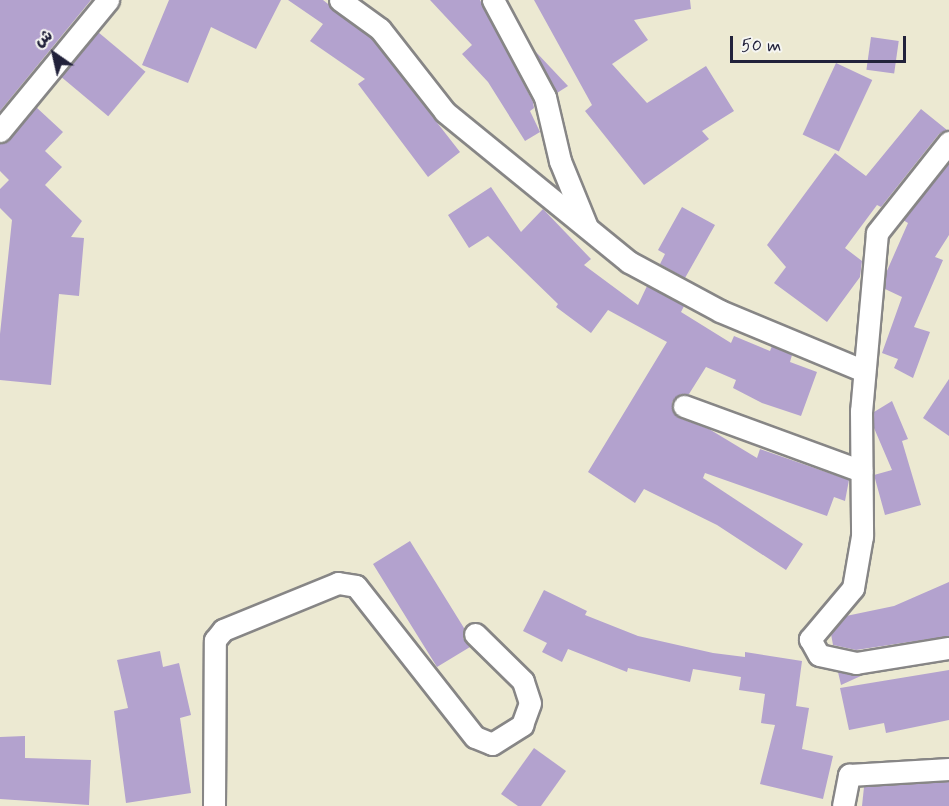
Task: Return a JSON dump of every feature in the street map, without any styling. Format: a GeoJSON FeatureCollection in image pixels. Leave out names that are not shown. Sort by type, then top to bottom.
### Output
{"type":"FeatureCollection","features":[{"type":"Feature","properties":{"kind":"street"},"geometry":{"type":"LineString","coordinates":[[0,131],[108,0]]}},
{"type":"Feature","properties":{"kind":"street"},"geometry":{"type":"LineString","coordinates":[[340,0],[380,28],[445,112],[629,262],[720,311],[864,371]]}},
{"type":"Feature","properties":{"kind":"street"},"geometry":{"type":"LineString","coordinates":[[493,0],[545,97],[560,161],[588,230]]}},
{"type":"Feature","properties":{"kind":"street"},"geometry":{"type":"LineString","coordinates":[[949,142],[877,232],[864,371],[862,536],[854,588],[810,639],[819,656],[856,663],[949,648]]}},
{"type":"Feature","properties":{"kind":"street"},"geometry":{"type":"LineString","coordinates":[[684,406],[862,471]]}},
{"type":"Feature","properties":{"kind":"street"},"geometry":{"type":"LineString","coordinates":[[214,806],[215,640],[224,630],[338,584],[356,586],[475,737],[492,744],[522,725],[530,703],[523,681],[475,634]]}},
{"type":"Feature","properties":{"kind":"street"},"geometry":{"type":"LineString","coordinates":[[843,806],[849,775],[949,769]]}},
{"type":"Feature","properties":{"kind":"building"},"geometry":{"type":"Polygon","coordinates":[[[0,0],[91,0],[0,111],[0,0]]]}},
{"type":"Feature","properties":{"kind":"building"},"geometry":{"type":"Polygon","coordinates":[[[169,0],[281,0],[256,49],[211,27],[188,83],[142,65],[169,0]]]}},
{"type":"Feature","properties":{"kind":"building"},"geometry":{"type":"Polygon","coordinates":[[[288,0],[323,0],[371,38],[460,152],[428,177],[358,84],[365,79],[310,41],[323,24],[288,0]]]}},
{"type":"Feature","properties":{"kind":"building"},"geometry":{"type":"Polygon","coordinates":[[[430,0],[480,0],[533,102],[534,108],[530,111],[540,132],[525,141],[488,82],[462,54],[472,45],[430,0]]]}},
{"type":"Feature","properties":{"kind":"building"},"geometry":{"type":"Polygon","coordinates":[[[534,0],[690,0],[691,9],[634,20],[648,40],[612,64],[647,103],[706,66],[734,111],[702,131],[709,139],[644,185],[585,111],[592,105],[534,0]]]}},
{"type":"Feature","properties":{"kind":"building"},"geometry":{"type":"Polygon","coordinates":[[[98,32],[145,72],[108,116],[61,76],[98,32]]]}},
{"type":"Feature","properties":{"kind":"building"},"geometry":{"type":"Polygon","coordinates":[[[871,37],[899,41],[894,74],[866,70],[871,37]]]}},
{"type":"Feature","properties":{"kind":"building"},"geometry":{"type":"Polygon","coordinates":[[[535,51],[568,86],[557,93],[535,51]]]}},
{"type":"Feature","properties":{"kind":"building"},"geometry":{"type":"Polygon","coordinates":[[[836,63],[872,80],[839,152],[803,135],[836,63]]]}},
{"type":"Feature","properties":{"kind":"building"},"geometry":{"type":"Polygon","coordinates":[[[36,107],[63,132],[45,151],[62,167],[45,185],[82,221],[71,237],[84,238],[79,296],[59,294],[51,385],[0,380],[0,334],[12,220],[0,208],[0,189],[9,180],[0,171],[0,143],[10,139],[36,107]]]}},
{"type":"Feature","properties":{"kind":"building"},"geometry":{"type":"Polygon","coordinates":[[[921,109],[947,130],[939,134],[881,207],[877,205],[845,248],[862,261],[860,277],[827,322],[774,283],[786,267],[767,245],[835,153],[866,176],[921,109]]]}},
{"type":"Feature","properties":{"kind":"building"},"geometry":{"type":"Polygon","coordinates":[[[949,163],[949,235],[935,257],[943,260],[914,327],[930,332],[913,378],[894,368],[898,359],[882,353],[902,297],[885,289],[886,273],[908,223],[903,220],[949,163]]]}},
{"type":"Feature","properties":{"kind":"building"},"geometry":{"type":"Polygon","coordinates":[[[491,187],[521,232],[543,209],[591,259],[584,265],[638,305],[647,286],[684,306],[681,312],[731,343],[734,336],[770,351],[772,346],[792,355],[790,362],[817,372],[801,416],[762,403],[733,388],[736,380],[706,367],[689,394],[681,394],[672,402],[672,409],[679,418],[709,429],[757,458],[760,449],[849,480],[845,501],[834,497],[827,516],[705,473],[703,478],[803,544],[786,570],[717,525],[644,489],[635,503],[588,472],[667,342],[608,310],[591,333],[556,307],[558,304],[488,236],[469,248],[448,215],[491,187]]]}},
{"type":"Feature","properties":{"kind":"building"},"geometry":{"type":"Polygon","coordinates":[[[682,207],[715,225],[685,278],[660,264],[665,254],[658,250],[682,207]]]}},
{"type":"Feature","properties":{"kind":"building"},"geometry":{"type":"Polygon","coordinates":[[[949,379],[949,436],[923,418],[949,379]]]}},
{"type":"Feature","properties":{"kind":"building"},"geometry":{"type":"Polygon","coordinates":[[[892,401],[908,439],[902,441],[921,505],[885,515],[874,475],[892,470],[874,428],[874,412],[892,401]]]}},
{"type":"Feature","properties":{"kind":"building"},"geometry":{"type":"Polygon","coordinates":[[[410,541],[464,628],[463,638],[470,647],[437,667],[373,564],[410,541]]]}},
{"type":"Feature","properties":{"kind":"building"},"geometry":{"type":"Polygon","coordinates":[[[949,582],[949,636],[856,650],[833,645],[831,634],[846,616],[894,606],[949,582]]]}},
{"type":"Feature","properties":{"kind":"building"},"geometry":{"type":"Polygon","coordinates":[[[544,590],[587,611],[585,615],[638,636],[713,653],[745,657],[745,652],[802,661],[796,706],[809,708],[802,749],[833,756],[823,799],[760,784],[775,725],[761,723],[765,694],[739,690],[741,677],[693,669],[690,682],[628,668],[627,672],[568,649],[562,662],[542,652],[547,643],[523,631],[544,590]]]}},
{"type":"Feature","properties":{"kind":"building"},"geometry":{"type":"Polygon","coordinates":[[[160,651],[163,667],[179,663],[191,715],[180,718],[191,793],[126,803],[114,711],[128,708],[117,660],[160,651]]]}},
{"type":"Feature","properties":{"kind":"building"},"geometry":{"type":"Polygon","coordinates":[[[949,670],[949,720],[886,733],[884,723],[849,730],[840,688],[949,670]]]}},
{"type":"Feature","properties":{"kind":"building"},"geometry":{"type":"Polygon","coordinates":[[[838,672],[854,676],[863,675],[841,685],[838,672]]]}},
{"type":"Feature","properties":{"kind":"building"},"geometry":{"type":"Polygon","coordinates":[[[25,736],[25,758],[91,760],[89,805],[0,799],[0,737],[25,736]]]}},
{"type":"Feature","properties":{"kind":"building"},"geometry":{"type":"Polygon","coordinates":[[[534,748],[566,771],[541,806],[518,806],[501,794],[534,748]]]}},
{"type":"Feature","properties":{"kind":"building"},"geometry":{"type":"Polygon","coordinates":[[[949,782],[949,806],[862,806],[864,787],[949,782]]]}}]}
